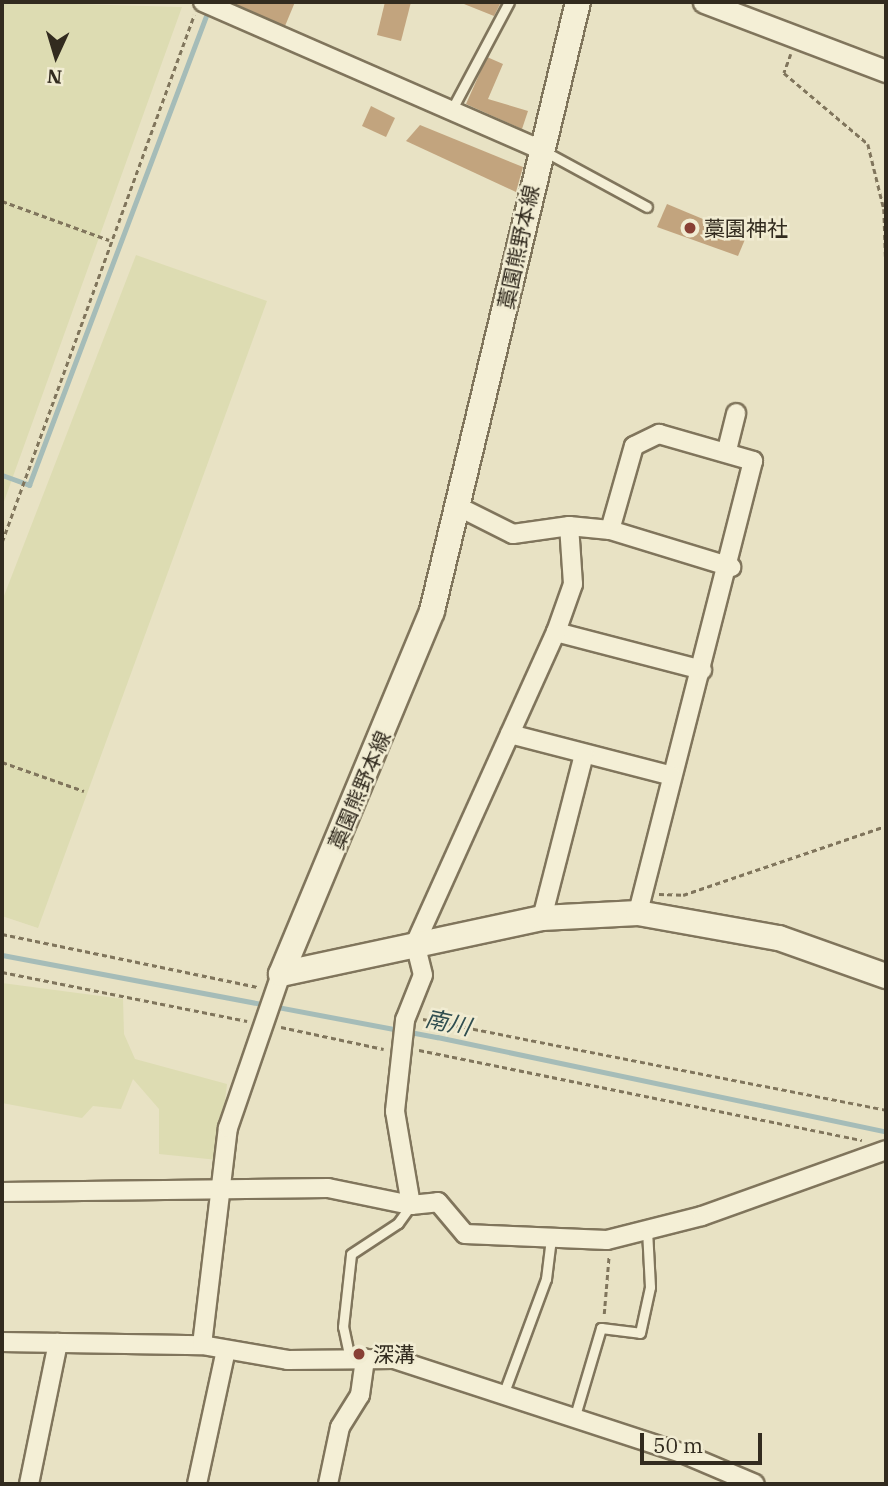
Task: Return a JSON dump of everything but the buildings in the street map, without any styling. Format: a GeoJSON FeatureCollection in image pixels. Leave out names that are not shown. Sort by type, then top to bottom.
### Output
{"type":"FeatureCollection","features":[{"type":"Feature","properties":{"kind":"main road","name":"藁園熊野本線"},"geometry":{"type":"LineString","coordinates":[[277,986],[416,656],[458,507],[540,149],[578,2]]}},
{"type":"Feature","properties":{"kind":"main road"},"geometry":{"type":"LineString","coordinates":[[277,986],[415,944],[542,918],[642,903],[779,938],[886,976]]}},
{"type":"Feature","properties":{"kind":"street"},"geometry":{"type":"LineString","coordinates":[[704,2],[886,71]]}},
{"type":"Feature","properties":{"kind":"street"},"geometry":{"type":"LineString","coordinates":[[211,3],[451,112],[540,149]]}},
{"type":"Feature","properties":{"kind":"street"},"geometry":{"type":"LineString","coordinates":[[727,450],[736,413]]}},
{"type":"Feature","properties":{"kind":"street"},"geometry":{"type":"LineString","coordinates":[[610,530],[634,446],[659,434],[727,450],[753,461],[731,567],[672,776],[642,903]]}},
{"type":"Feature","properties":{"kind":"street"},"geometry":{"type":"LineString","coordinates":[[458,507],[513,534],[569,526],[610,530],[731,567]]}},
{"type":"Feature","properties":{"kind":"street"},"geometry":{"type":"LineString","coordinates":[[411,1205],[395,1111],[406,1018],[423,975],[415,944],[555,632],[573,584],[569,526]]}},
{"type":"Feature","properties":{"kind":"street"},"geometry":{"type":"LineString","coordinates":[[555,632],[702,670]]}},
{"type":"Feature","properties":{"kind":"street"},"geometry":{"type":"LineString","coordinates":[[510,734],[672,776]]}},
{"type":"Feature","properties":{"kind":"street"},"geometry":{"type":"LineString","coordinates":[[542,918],[584,754]]}},
{"type":"Feature","properties":{"kind":"street"},"geometry":{"type":"LineString","coordinates":[[202,1345],[220,1187],[237,1090],[277,986]]}},
{"type":"Feature","properties":{"kind":"street"},"geometry":{"type":"LineString","coordinates":[[2,1192],[220,1187],[328,1188],[411,1205],[438,1202],[465,1234],[511,1233],[551,1241],[607,1240],[647,1230],[885,1149]]}},
{"type":"Feature","properties":{"kind":"street"},"geometry":{"type":"LineString","coordinates":[[2,1342],[202,1345],[288,1360],[394,1359],[502,1398],[682,1453],[755,1484]]}},
{"type":"Feature","properties":{"kind":"street"},"geometry":{"type":"LineString","coordinates":[[29,1484],[58,1343]]}},
{"type":"Feature","properties":{"kind":"street"},"geometry":{"type":"LineString","coordinates":[[197,1484],[226,1350]]}},
{"type":"Feature","properties":{"kind":"street"},"geometry":{"type":"LineString","coordinates":[[328,1484],[340,1427],[360,1395],[358,1359]]}},
{"type":"Feature","properties":{"kind":"lane"},"geometry":{"type":"LineString","coordinates":[[451,112],[509,2]]}},
{"type":"Feature","properties":{"kind":"lane"},"geometry":{"type":"LineString","coordinates":[[540,149],[647,207]]}},
{"type":"Feature","properties":{"kind":"lane"},"geometry":{"type":"LineString","coordinates":[[358,1359],[343,1327],[351,1254],[397,1223],[411,1205]]}},
{"type":"Feature","properties":{"kind":"lane"},"geometry":{"type":"LineString","coordinates":[[573,1420],[601,1328],[640,1333],[650,1287],[647,1230]]}},
{"type":"Feature","properties":{"kind":"lane"},"geometry":{"type":"LineString","coordinates":[[502,1398],[542,1291],[551,1241]]}},
{"type":"Feature","properties":{"kind":"path"},"geometry":{"type":"LineString","coordinates":[[2,542],[109,240],[211,3]]}},
{"type":"Feature","properties":{"kind":"path"},"geometry":{"type":"LineString","coordinates":[[796,38],[784,73],[868,144],[884,209],[886,266]]}},
{"type":"Feature","properties":{"kind":"path"},"geometry":{"type":"LineString","coordinates":[[2,201],[109,240]]}},
{"type":"Feature","properties":{"kind":"path"},"geometry":{"type":"LineString","coordinates":[[2,762],[85,791]]}},
{"type":"Feature","properties":{"kind":"path"},"geometry":{"type":"LineString","coordinates":[[642,903],[683,895],[886,826]]}},
{"type":"Feature","properties":{"kind":"path"},"geometry":{"type":"LineString","coordinates":[[2,934],[277,986]]}},
{"type":"Feature","properties":{"kind":"path"},"geometry":{"type":"LineString","coordinates":[[2,972],[401,1049],[885,1149]]}},
{"type":"Feature","properties":{"kind":"path"},"geometry":{"type":"LineString","coordinates":[[406,1018],[886,1110]]}},
{"type":"Feature","properties":{"kind":"path"},"geometry":{"type":"LineString","coordinates":[[601,1328],[611,1285],[607,1240]]}},
{"type":"Feature","properties":{"kind":"green space"},"geometry":{"type":"Polygon","coordinates":[[[2,2],[182,7],[2,507],[2,2]]]}},
{"type":"Feature","properties":{"kind":"green space"},"geometry":{"type":"Polygon","coordinates":[[[136,255],[267,301],[38,928],[2,916],[2,601],[136,255]]]}},
{"type":"Feature","properties":{"kind":"green space"},"geometry":{"type":"Polygon","coordinates":[[[2,983],[123,999],[124,1034],[135,1059],[227,1084],[218,1160],[159,1154],[159,1109],[133,1079],[121,1109],[93,1106],[82,1118],[2,1103],[2,983]]]}},
{"type":"Feature","properties":{"kind":"waterway"},"geometry":{"type":"LineString","coordinates":[[2,475],[29,485],[209,8]]}},
{"type":"Feature","properties":{"kind":"waterway","name":"南川"},"geometry":{"type":"LineString","coordinates":[[2,955],[437,1037],[886,1132]]}},
{"type":"Feature","properties":{"kind":"place","name":"藁園神社"},"geometry":{"type":"Point","coordinates":[690,228]}},
{"type":"Feature","properties":{"kind":"place","name":"深溝"},"geometry":{"type":"Point","coordinates":[359,1354]}}]}
